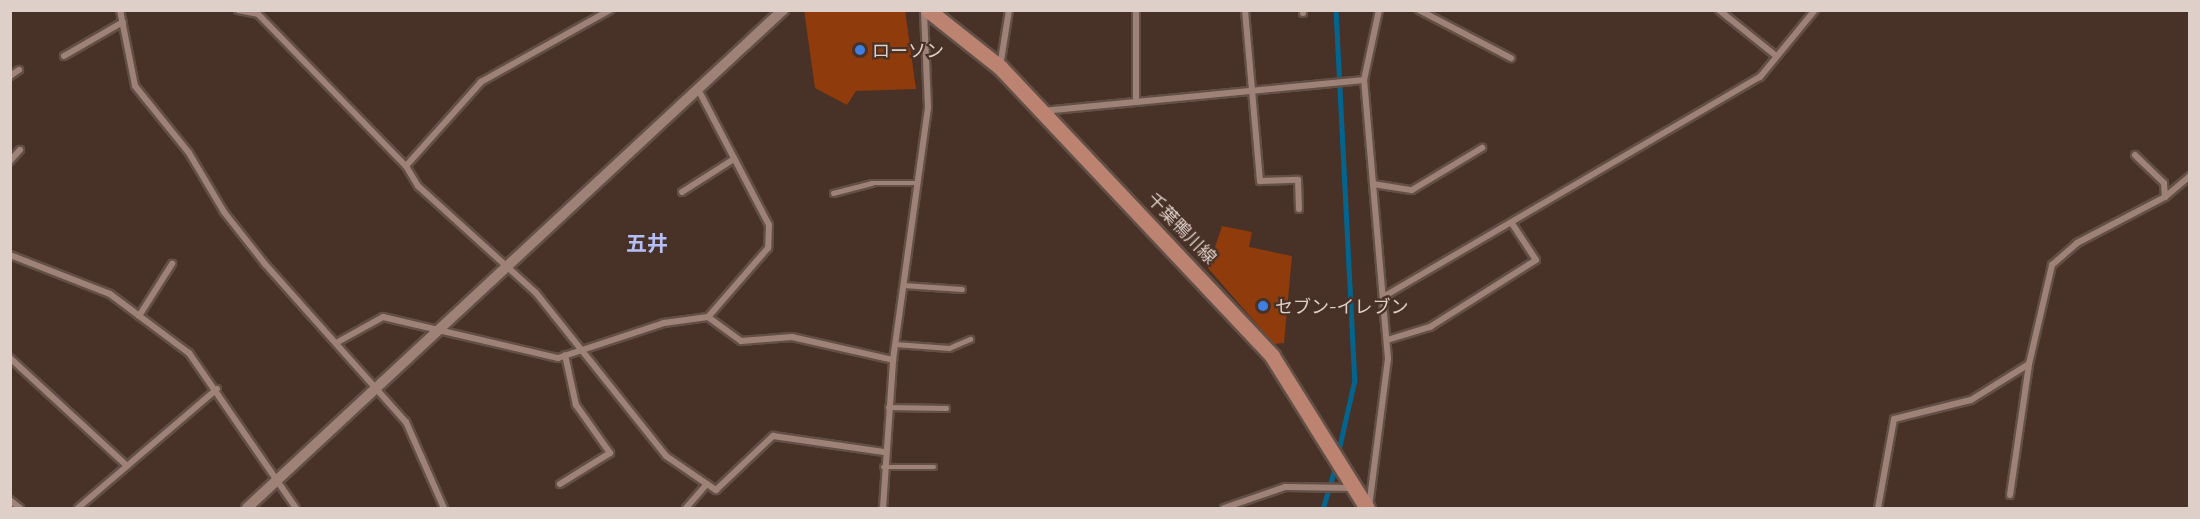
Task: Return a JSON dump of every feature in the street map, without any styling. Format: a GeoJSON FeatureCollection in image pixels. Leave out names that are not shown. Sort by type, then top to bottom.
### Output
{"type":"FeatureCollection","features":[{"type":"Feature","properties":{"kind":"main road","name":"千葉鴨川線"},"geometry":{"type":"LineString","coordinates":[[928,10],[1000,67],[1272,356],[1368,508]]}},
{"type":"Feature","properties":{"kind":"street"},"geometry":{"type":"LineString","coordinates":[[120,10],[135,86],[189,153],[224,212],[336,344],[406,422],[444,508]]}},
{"type":"Feature","properties":{"kind":"street"},"geometry":{"type":"LineString","coordinates":[[238,10],[261,12],[406,166],[418,186],[536,292],[580,351],[666,456],[716,490],[773,436],[884,452]]}},
{"type":"Feature","properties":{"kind":"street"},"geometry":{"type":"LineString","coordinates":[[406,166],[480,82],[610,10]]}},
{"type":"Feature","properties":{"kind":"street"},"geometry":{"type":"LineString","coordinates":[[247,508],[509,269],[783,10]]}},
{"type":"Feature","properties":{"kind":"street"},"geometry":{"type":"LineString","coordinates":[[883,508],[884,452],[893,360],[928,107],[924,10]]}},
{"type":"Feature","properties":{"kind":"street"},"geometry":{"type":"LineString","coordinates":[[1000,67],[1009,10]]}},
{"type":"Feature","properties":{"kind":"street"},"geometry":{"type":"LineString","coordinates":[[1136,10],[1136,102]]}},
{"type":"Feature","properties":{"kind":"street"},"geometry":{"type":"LineString","coordinates":[[1245,10],[1260,181],[1298,180],[1299,209]]}},
{"type":"Feature","properties":{"kind":"street"},"geometry":{"type":"LineString","coordinates":[[1368,508],[1387,340],[1364,80],[1379,10]]}},
{"type":"Feature","properties":{"kind":"street"},"geometry":{"type":"LineString","coordinates":[[1419,10],[1457,26],[1511,58]]}},
{"type":"Feature","properties":{"kind":"street"},"geometry":{"type":"LineString","coordinates":[[1719,10],[1775,55]]}},
{"type":"Feature","properties":{"kind":"street"},"geometry":{"type":"LineString","coordinates":[[1383,297],[1760,77],[1775,55],[1815,10]]}},
{"type":"Feature","properties":{"kind":"street"},"geometry":{"type":"LineString","coordinates":[[64,56],[123,22]]}},
{"type":"Feature","properties":{"kind":"street"},"geometry":{"type":"LineString","coordinates":[[10,76],[19,69]]}},
{"type":"Feature","properties":{"kind":"street"},"geometry":{"type":"LineString","coordinates":[[1043,111],[1364,80]]}},
{"type":"Feature","properties":{"kind":"street"},"geometry":{"type":"LineString","coordinates":[[336,344],[383,317],[558,358],[664,323],[708,317],[768,248],[768,219],[699,91]]}},
{"type":"Feature","properties":{"kind":"street"},"geometry":{"type":"LineString","coordinates":[[1373,184],[1412,190],[1482,148]]}},
{"type":"Feature","properties":{"kind":"street"},"geometry":{"type":"LineString","coordinates":[[10,161],[20,150]]}},
{"type":"Feature","properties":{"kind":"street"},"geometry":{"type":"LineString","coordinates":[[2135,155],[2163,183],[2165,197]]}},
{"type":"Feature","properties":{"kind":"street"},"geometry":{"type":"LineString","coordinates":[[682,192],[734,159]]}},
{"type":"Feature","properties":{"kind":"street"},"geometry":{"type":"LineString","coordinates":[[2010,495],[2029,364],[2052,265],[2077,243],[2165,197],[2190,176]]}},
{"type":"Feature","properties":{"kind":"street"},"geometry":{"type":"LineString","coordinates":[[1387,340],[1430,327],[1536,260],[1511,222]]}},
{"type":"Feature","properties":{"kind":"street"},"geometry":{"type":"LineString","coordinates":[[10,255],[110,294],[189,353],[217,389],[275,483],[296,508]]}},
{"type":"Feature","properties":{"kind":"street"},"geometry":{"type":"LineString","coordinates":[[139,316],[172,264]]}},
{"type":"Feature","properties":{"kind":"street"},"geometry":{"type":"LineString","coordinates":[[708,317],[741,341],[792,337],[893,360]]}},
{"type":"Feature","properties":{"kind":"street"},"geometry":{"type":"LineString","coordinates":[[560,484],[610,453],[576,405],[565,355]]}},
{"type":"Feature","properties":{"kind":"street"},"geometry":{"type":"LineString","coordinates":[[10,358],[127,466]]}},
{"type":"Feature","properties":{"kind":"street"},"geometry":{"type":"LineString","coordinates":[[1878,508],[1894,419],[1971,400],[2029,364]]}},
{"type":"Feature","properties":{"kind":"street"},"geometry":{"type":"LineString","coordinates":[[78,508],[217,389]]}},
{"type":"Feature","properties":{"kind":"street"},"geometry":{"type":"LineString","coordinates":[[686,508],[707,484]]}},
{"type":"Feature","properties":{"kind":"street"},"geometry":{"type":"LineString","coordinates":[[1224,508],[1285,487],[1354,488]]}},
{"type":"Feature","properties":{"kind":"street"},"geometry":{"type":"LineString","coordinates":[[10,500],[20,508]]}},
{"type":"Feature","properties":{"kind":"lane"},"geometry":{"type":"LineString","coordinates":[[833,193],[872,183],[917,183]]}},
{"type":"Feature","properties":{"kind":"lane"},"geometry":{"type":"LineString","coordinates":[[903,285],[962,289]]}},
{"type":"Feature","properties":{"kind":"lane"},"geometry":{"type":"LineString","coordinates":[[895,344],[949,348],[970,339]]}},
{"type":"Feature","properties":{"kind":"lane"},"geometry":{"type":"LineString","coordinates":[[888,407],[946,408]]}},
{"type":"Feature","properties":{"kind":"lane"},"geometry":{"type":"LineString","coordinates":[[883,468],[934,467]]}},
{"type":"Feature","properties":{"kind":"building","name":"ローソン"},"geometry":{"type":"Polygon","coordinates":[[[804,10],[905,10],[916,89],[856,91],[847,105],[815,88],[804,10]]]}},
{"type":"Feature","properties":{"kind":"building","name":"セブン-イレブン"},"geometry":{"type":"Polygon","coordinates":[[[1222,226],[1252,232],[1249,247],[1292,256],[1284,343],[1274,344],[1208,268],[1222,226]]]}},
{"type":"Feature","properties":{"kind":"waterway"},"geometry":{"type":"LineString","coordinates":[[1336,10],[1355,380],[1338,455]]}},
{"type":"Feature","properties":{"kind":"waterway"},"geometry":{"type":"LineString","coordinates":[[1323,508],[1336,464]]}},
{"type":"Feature","properties":{"kind":"place","name":"ローソン"},"geometry":{"type":"Point","coordinates":[860,50]}},
{"type":"Feature","properties":{"kind":"place","name":"セブン-イレブン"},"geometry":{"type":"Point","coordinates":[1263,306]}},
{"type":"Feature","properties":{"kind":"district","name":"五井"},"geometry":{"type":"Point","coordinates":[647,243]}}]}
